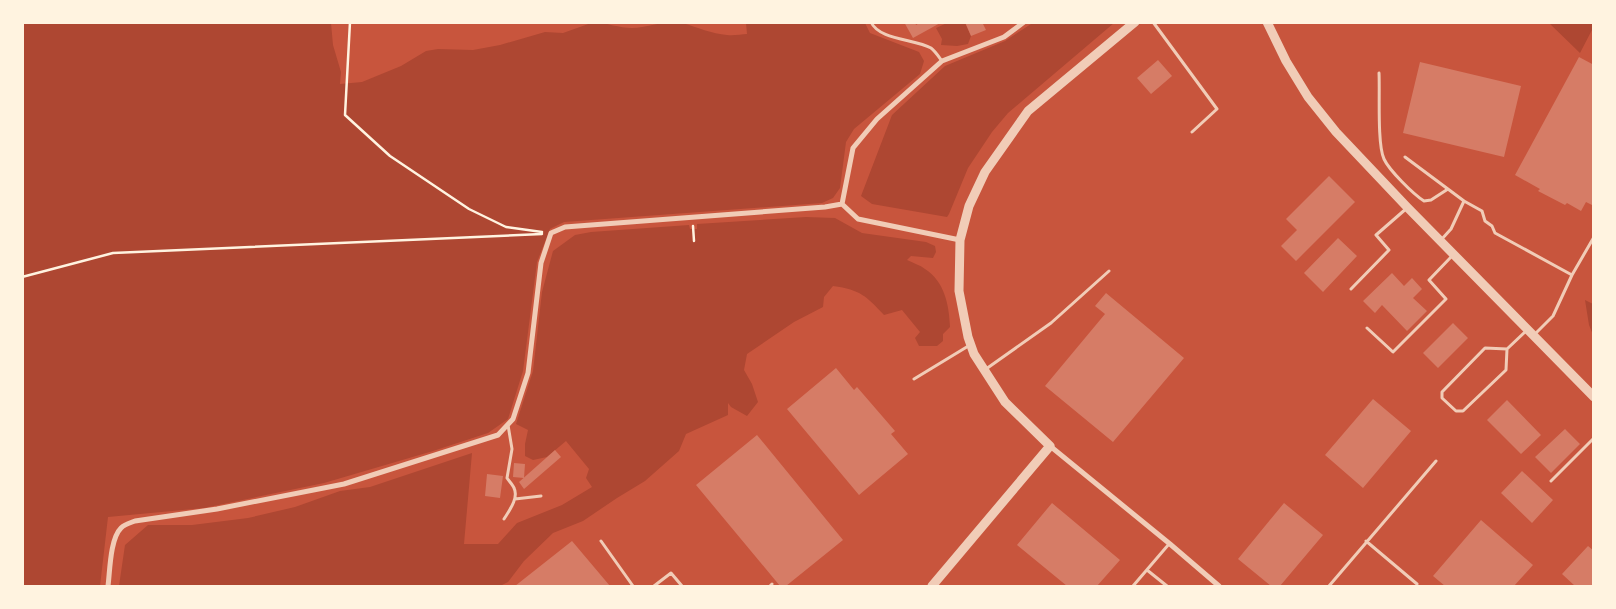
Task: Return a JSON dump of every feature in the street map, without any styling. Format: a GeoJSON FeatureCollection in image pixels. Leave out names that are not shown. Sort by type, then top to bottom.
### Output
{"type":"FeatureCollection","features":[{"type":"Feature","properties":{"kind":"street"},"geometry":{"type":"LineString","coordinates":[[842,204],[853,148],[877,119],[942,60],[1004,37],[1024,22]]}},
{"type":"Feature","properties":{"kind":"street"},"geometry":{"type":"LineString","coordinates":[[1135,22],[1028,111],[985,172],[969,206],[960,240],[959,291],[971,345],[984,371],[1004,402],[1050,446],[1219,586]]}},
{"type":"Feature","properties":{"kind":"street"},"geometry":{"type":"LineString","coordinates":[[1267,22],[1286,61],[1308,97],[1336,132],[1594,397]]}},
{"type":"Feature","properties":{"kind":"street"},"geometry":{"type":"LineString","coordinates":[[842,204],[858,219],[960,240]]}},
{"type":"Feature","properties":{"kind":"street"},"geometry":{"type":"LineString","coordinates":[[108,586],[114,542],[121,528],[127,524],[135,521],[217,509],[344,484],[498,435],[513,419],[528,373],[541,263],[551,233],[565,227],[825,207],[842,204]]}},
{"type":"Feature","properties":{"kind":"street"},"geometry":{"type":"LineString","coordinates":[[932,586],[1050,446]]}},
{"type":"Feature","properties":{"kind":"lane"},"geometry":{"type":"LineString","coordinates":[[871,22],[874,28],[884,33],[932,49],[942,60]]}},
{"type":"Feature","properties":{"kind":"lane"},"geometry":{"type":"LineString","coordinates":[[1153,22],[1217,109],[1192,132]]}},
{"type":"Feature","properties":{"kind":"lane"},"geometry":{"type":"LineString","coordinates":[[1379,73],[1380,142],[1384,160],[1416,196],[1424,201],[1431,200],[1448,189]]}},
{"type":"Feature","properties":{"kind":"lane"},"geometry":{"type":"LineString","coordinates":[[1405,157],[1464,201],[1482,211],[1485,221],[1492,226],[1495,234],[1572,275]]}},
{"type":"Feature","properties":{"kind":"lane"},"geometry":{"type":"LineString","coordinates":[[1441,240],[1451,230],[1464,201]]}},
{"type":"Feature","properties":{"kind":"lane"},"geometry":{"type":"LineString","coordinates":[[1351,290],[1389,250],[1376,235],[1407,207]]}},
{"type":"Feature","properties":{"kind":"lane"},"geometry":{"type":"LineString","coordinates":[[1507,349],[1506,370],[1463,410],[1456,411],[1442,398],[1442,392],[1485,348],[1507,349],[1553,316],[1572,275],[1594,237]]}},
{"type":"Feature","properties":{"kind":"lane"},"geometry":{"type":"LineString","coordinates":[[1367,328],[1393,352],[1446,299],[1429,280],[1454,254]]}},
{"type":"Feature","properties":{"kind":"lane"},"geometry":{"type":"LineString","coordinates":[[984,371],[1051,322],[1109,271]]}},
{"type":"Feature","properties":{"kind":"lane"},"geometry":{"type":"LineString","coordinates":[[914,380],[971,345]]}},
{"type":"Feature","properties":{"kind":"lane"},"geometry":{"type":"LineString","coordinates":[[504,519],[515,499],[514,487],[507,478],[512,448],[508,424]]}},
{"type":"Feature","properties":{"kind":"lane"},"geometry":{"type":"LineString","coordinates":[[1552,481],[1594,438]]}},
{"type":"Feature","properties":{"kind":"lane"},"geometry":{"type":"LineString","coordinates":[[1329,586],[1436,461]]}},
{"type":"Feature","properties":{"kind":"lane"},"geometry":{"type":"LineString","coordinates":[[515,499],[541,496]]}},
{"type":"Feature","properties":{"kind":"lane"},"geometry":{"type":"LineString","coordinates":[[601,541],[633,586]]}},
{"type":"Feature","properties":{"kind":"lane"},"geometry":{"type":"LineString","coordinates":[[1366,541],[1417,584]]}},
{"type":"Feature","properties":{"kind":"lane"},"geometry":{"type":"LineString","coordinates":[[1133,586],[1170,544]]}},
{"type":"Feature","properties":{"kind":"lane"},"geometry":{"type":"LineString","coordinates":[[1147,570],[1167,586]]}},
{"type":"Feature","properties":{"kind":"lane"},"geometry":{"type":"LineString","coordinates":[[654,586],[671,573],[682,586]]}},
{"type":"Feature","properties":{"kind":"path"},"geometry":{"type":"LineString","coordinates":[[350,22],[345,114],[390,156],[469,209],[506,227],[551,233]]}},
{"type":"Feature","properties":{"kind":"path"},"geometry":{"type":"LineString","coordinates":[[692,217],[694,241]]}},
{"type":"Feature","properties":{"kind":"path"},"geometry":{"type":"LineString","coordinates":[[22,277],[113,253],[551,233]]}},
{"type":"Feature","properties":{"kind":"shaded area"},"geometry":{"type":"Polygon","coordinates":[[[594,22],[632,28],[676,22],[716,33],[732,35],[747,34],[746,23],[865,23],[870,33],[919,52],[924,61],[920,74],[854,129],[846,142],[840,188],[833,198],[822,203],[564,222],[550,229],[537,262],[523,371],[508,419],[488,433],[324,483],[204,508],[108,517],[100,586],[23,586],[22,23],[331,23],[333,45],[341,72],[340,84],[362,82],[401,66],[426,51],[438,49],[473,50],[500,45],[545,32],[563,33],[594,22]]]}},
{"type":"Feature","properties":{"kind":"shaded area"},"geometry":{"type":"Polygon","coordinates":[[[947,23],[965,23],[971,36],[968,44],[957,46],[941,45],[942,39],[936,28],[947,23]]]}},
{"type":"Feature","properties":{"kind":"shaded area"},"geometry":{"type":"Polygon","coordinates":[[[1114,23],[1008,113],[992,132],[968,168],[947,217],[872,204],[861,196],[892,115],[945,66],[1005,41],[1031,24],[1114,23]]]}},
{"type":"Feature","properties":{"kind":"shaded area"},"geometry":{"type":"Polygon","coordinates":[[[1549,23],[1593,23],[1593,28],[1580,53],[1549,23]]]}},
{"type":"Feature","properties":{"kind":"shaded area"},"geometry":{"type":"Polygon","coordinates":[[[806,217],[835,218],[862,233],[926,242],[935,246],[936,252],[933,258],[911,256],[907,260],[921,266],[932,274],[945,295],[950,327],[943,334],[943,341],[937,346],[919,346],[915,338],[920,332],[902,310],[884,315],[857,292],[833,286],[824,297],[823,307],[794,322],[747,354],[744,370],[752,384],[758,402],[747,416],[731,407],[728,403],[728,415],[686,434],[679,451],[645,481],[583,521],[553,533],[524,561],[508,582],[500,586],[119,586],[125,545],[148,525],[192,525],[248,518],[295,507],[340,491],[370,487],[472,453],[464,544],[498,544],[517,523],[562,505],[592,487],[586,478],[589,469],[566,441],[547,457],[533,460],[525,456],[528,430],[516,424],[533,371],[542,292],[553,251],[575,235],[591,232],[689,225],[690,229],[697,229],[697,224],[806,217]]]}},
{"type":"Feature","properties":{"kind":"shaded area"},"geometry":{"type":"Polygon","coordinates":[[[1585,300],[1593,304],[1593,335],[1589,325],[1585,300]]]}},
{"type":"Feature","properties":{"kind":"building"},"geometry":{"type":"Polygon","coordinates":[[[904,22],[915,22],[916,25],[921,22],[942,22],[913,38],[904,22]]]}},
{"type":"Feature","properties":{"kind":"building"},"geometry":{"type":"Polygon","coordinates":[[[965,22],[982,22],[986,30],[971,36],[965,22]]]}},
{"type":"Feature","properties":{"kind":"building"},"geometry":{"type":"Polygon","coordinates":[[[1579,57],[1594,65],[1594,206],[1586,202],[1581,211],[1538,191],[1540,189],[1515,175],[1579,57]]]}},
{"type":"Feature","properties":{"kind":"building"},"geometry":{"type":"Polygon","coordinates":[[[1158,60],[1172,76],[1151,94],[1137,78],[1158,60]]]}},
{"type":"Feature","properties":{"kind":"building"},"geometry":{"type":"Polygon","coordinates":[[[1420,62],[1521,86],[1504,157],[1403,133],[1420,62]]]}},
{"type":"Feature","properties":{"kind":"building"},"geometry":{"type":"Polygon","coordinates":[[[1329,176],[1355,202],[1296,261],[1281,246],[1297,230],[1286,219],[1329,176]]]}},
{"type":"Feature","properties":{"kind":"building"},"geometry":{"type":"Polygon","coordinates":[[[1338,238],[1357,256],[1323,292],[1304,273],[1338,238]]]}},
{"type":"Feature","properties":{"kind":"building"},"geometry":{"type":"Polygon","coordinates":[[[1392,273],[1404,286],[1412,278],[1422,289],[1413,298],[1427,311],[1407,331],[1382,305],[1375,313],[1363,301],[1392,273]]]}},
{"type":"Feature","properties":{"kind":"building"},"geometry":{"type":"Polygon","coordinates":[[[1106,293],[1184,358],[1113,442],[1045,386],[1105,314],[1095,306],[1106,293]]]}},
{"type":"Feature","properties":{"kind":"building"},"geometry":{"type":"Polygon","coordinates":[[[1453,323],[1468,338],[1438,368],[1423,353],[1453,323]]]}},
{"type":"Feature","properties":{"kind":"building"},"geometry":{"type":"Polygon","coordinates":[[[836,368],[854,390],[857,387],[895,431],[891,434],[908,454],[859,495],[787,409],[836,368]]]}},
{"type":"Feature","properties":{"kind":"building"},"geometry":{"type":"Polygon","coordinates":[[[1373,399],[1411,431],[1363,488],[1325,455],[1373,399]]]}},
{"type":"Feature","properties":{"kind":"building"},"geometry":{"type":"Polygon","coordinates":[[[1507,400],[1541,435],[1521,454],[1487,420],[1507,400]]]}},
{"type":"Feature","properties":{"kind":"building"},"geometry":{"type":"Polygon","coordinates":[[[1565,429],[1580,444],[1551,473],[1535,457],[1565,429]]]}},
{"type":"Feature","properties":{"kind":"building"},"geometry":{"type":"Polygon","coordinates":[[[757,435],[843,540],[786,586],[780,586],[696,485],[757,435]]]}},
{"type":"Feature","properties":{"kind":"building"},"geometry":{"type":"Polygon","coordinates":[[[555,450],[561,457],[524,489],[519,482],[555,450]]]}},
{"type":"Feature","properties":{"kind":"building"},"geometry":{"type":"Polygon","coordinates":[[[514,463],[525,464],[524,478],[513,477],[514,463]]]}},
{"type":"Feature","properties":{"kind":"building"},"geometry":{"type":"Polygon","coordinates":[[[1522,471],[1553,500],[1532,523],[1501,493],[1522,471]]]}},
{"type":"Feature","properties":{"kind":"building"},"geometry":{"type":"Polygon","coordinates":[[[487,474],[503,476],[500,498],[485,496],[487,474]]]}},
{"type":"Feature","properties":{"kind":"building"},"geometry":{"type":"Polygon","coordinates":[[[1052,503],[1120,560],[1097,586],[1067,586],[1017,545],[1052,503]]]}},
{"type":"Feature","properties":{"kind":"building"},"geometry":{"type":"Polygon","coordinates":[[[1284,503],[1323,535],[1280,586],[1271,586],[1238,559],[1284,503]]]}},
{"type":"Feature","properties":{"kind":"building"},"geometry":{"type":"Polygon","coordinates":[[[1481,520],[1533,565],[1514,586],[1445,586],[1433,576],[1481,520]]]}},
{"type":"Feature","properties":{"kind":"building"},"geometry":{"type":"Polygon","coordinates":[[[572,541],[610,586],[515,586],[572,541]]]}},
{"type":"Feature","properties":{"kind":"building"},"geometry":{"type":"Polygon","coordinates":[[[1588,546],[1594,551],[1594,586],[1575,586],[1562,574],[1588,546]]]}}]}
